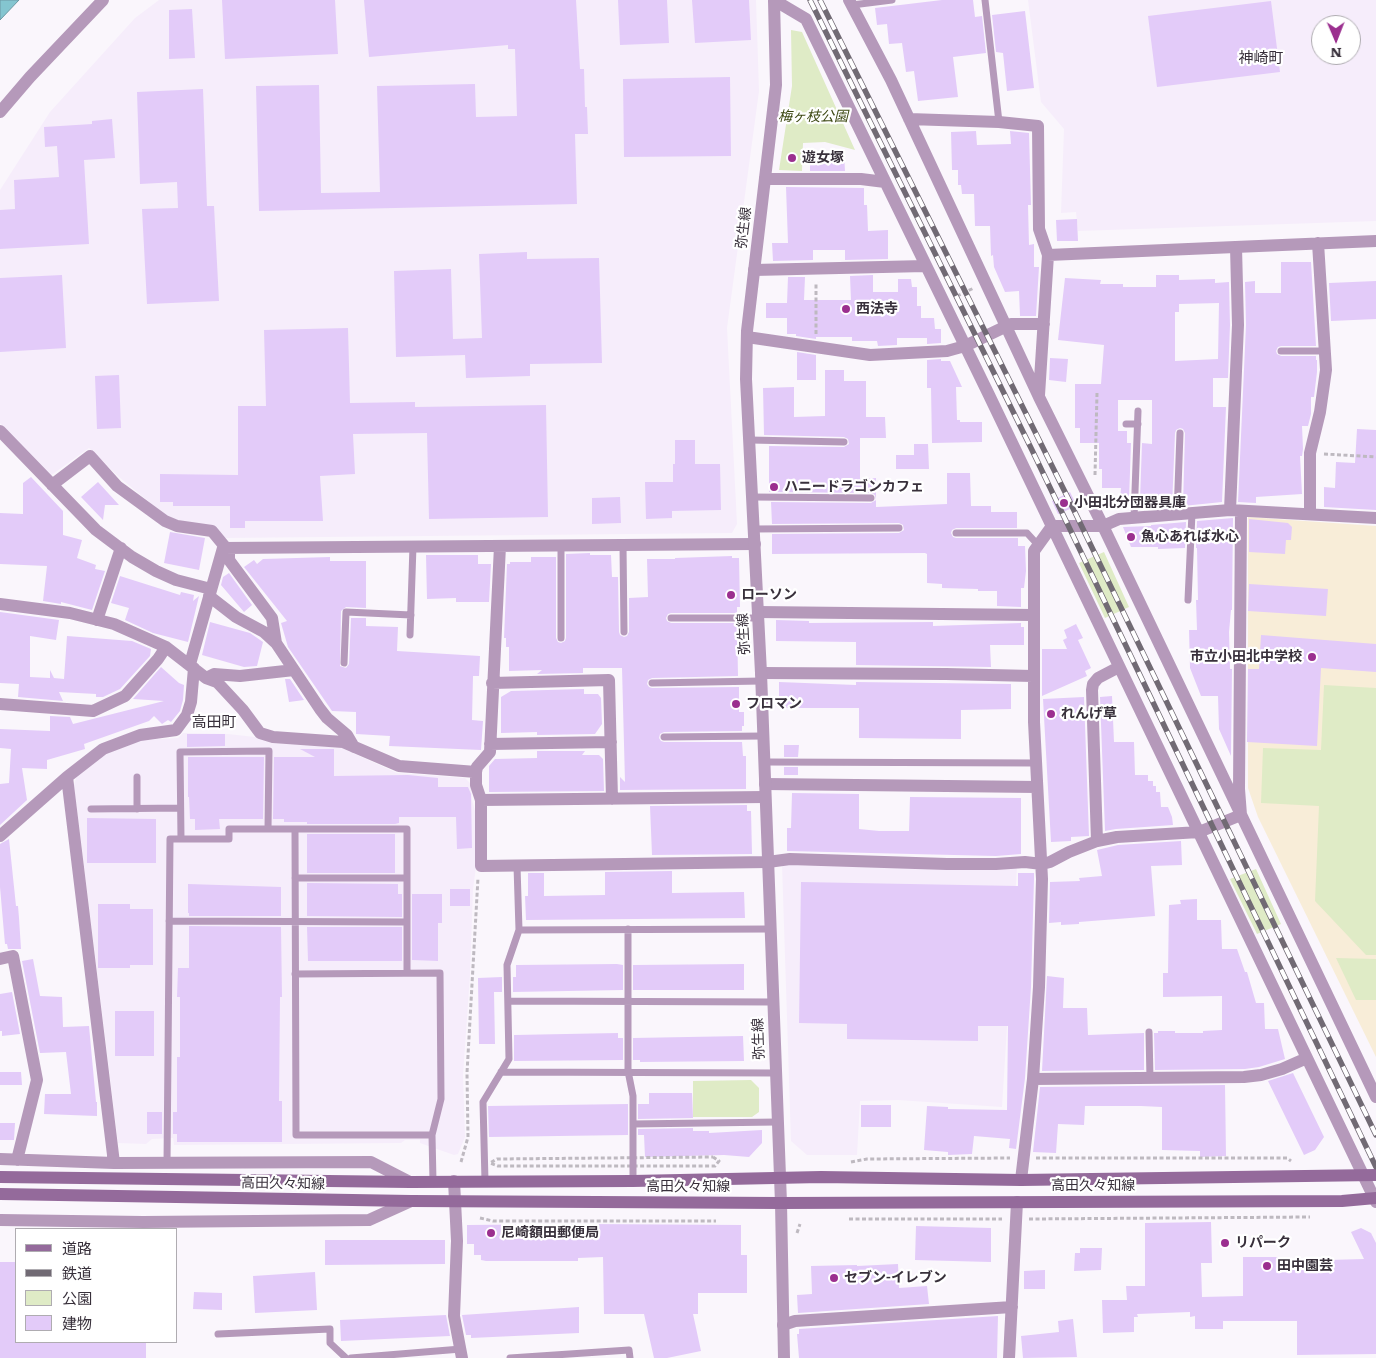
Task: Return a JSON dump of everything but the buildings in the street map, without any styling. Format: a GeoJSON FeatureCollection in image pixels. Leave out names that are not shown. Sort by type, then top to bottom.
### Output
{"type":"FeatureCollection","features":[{"type":"Feature","properties":{"kind":"main road","name":"高田久々知線"},"geometry":{"type":"LineString","coordinates":[[0,1177],[433,1182],[828,1178],[1021,1180],[1370,1175]]}},
{"type":"Feature","properties":{"kind":"main road","name":"高田久々知線"},"geometry":{"type":"LineString","coordinates":[[0,1194],[456,1201],[781,1203],[1342,1201],[1375,1199]]}},
{"type":"Feature","properties":{"kind":"street"},"geometry":{"type":"LineString","coordinates":[[0,112],[36,70],[103,0]]}},
{"type":"Feature","properties":{"kind":"street"},"geometry":{"type":"LineString","coordinates":[[774,0],[806,19],[1307,1058],[1370,1175],[1375,1199]]}},
{"type":"Feature","properties":{"kind":"street","name":"弥生線"},"geometry":{"type":"LineString","coordinates":[[774,0],[776,85],[747,337],[746,379],[761,677],[781,1203],[784,1358]]}},
{"type":"Feature","properties":{"kind":"street"},"geometry":{"type":"LineString","coordinates":[[850,2],[909,119],[1039,397],[1103,526],[1376,1097]]}},
{"type":"Feature","properties":{"kind":"street"},"geometry":{"type":"LineString","coordinates":[[909,119],[999,122],[1038,126],[1040,229],[1048,255],[1039,397]]}},
{"type":"Feature","properties":{"kind":"street"},"geometry":{"type":"LineString","coordinates":[[765,179],[861,179],[885,182]]}},
{"type":"Feature","properties":{"kind":"street"},"geometry":{"type":"LineString","coordinates":[[1048,255],[1376,241]]}},
{"type":"Feature","properties":{"kind":"street"},"geometry":{"type":"LineString","coordinates":[[1310,514],[1310,453],[1320,412],[1326,370],[1318,243]]}},
{"type":"Feature","properties":{"kind":"street"},"geometry":{"type":"LineString","coordinates":[[1236,247],[1238,325],[1235,511],[1241,815]]}},
{"type":"Feature","properties":{"kind":"street"},"geometry":{"type":"LineString","coordinates":[[754,270],[925,266]]}},
{"type":"Feature","properties":{"kind":"street"},"geometry":{"type":"LineString","coordinates":[[747,337],[870,355],[947,351],[965,346],[1007,328],[1011,324],[1044,324]]}},
{"type":"Feature","properties":{"kind":"street"},"geometry":{"type":"LineString","coordinates":[[0,431],[96,530],[156,571],[210,593],[245,623],[264,632],[276,643],[327,718],[347,735],[354,746]]}},
{"type":"Feature","properties":{"kind":"street"},"geometry":{"type":"LineString","coordinates":[[52,485],[90,456],[117,486],[165,521],[177,526],[212,531],[228,548],[229,560],[272,618],[276,643]]}},
{"type":"Feature","properties":{"kind":"street"},"geometry":{"type":"LineString","coordinates":[[1052,526],[1103,526],[1118,519],[1235,511],[1376,518]]}},
{"type":"Feature","properties":{"kind":"street"},"geometry":{"type":"LineString","coordinates":[[1021,1180],[1033,1079],[1039,987],[1042,864],[1033,676],[1034,551],[1052,526]]}},
{"type":"Feature","properties":{"kind":"street"},"geometry":{"type":"LineString","coordinates":[[0,836],[67,777],[103,749],[140,735],[176,730],[187,715],[191,702],[192,666],[222,548],[755,544]]}},
{"type":"Feature","properties":{"kind":"street"},"geometry":{"type":"LineString","coordinates":[[500,546],[490,752],[476,772],[476,785],[481,800],[481,866],[768,862],[790,859],[956,864],[1025,862],[1042,864],[1097,841],[1117,836],[1199,832],[1241,815]]}},
{"type":"Feature","properties":{"kind":"street"},"geometry":{"type":"LineString","coordinates":[[97,620],[121,548]]}},
{"type":"Feature","properties":{"kind":"street"},"geometry":{"type":"LineString","coordinates":[[0,604],[70,613],[114,624],[166,647],[206,678],[217,682],[243,710],[260,733],[273,737],[343,742],[399,766],[476,772]]}},
{"type":"Feature","properties":{"kind":"street"},"geometry":{"type":"LineString","coordinates":[[758,615],[1033,615]]}},
{"type":"Feature","properties":{"kind":"street"},"geometry":{"type":"LineString","coordinates":[[0,704],[93,711],[125,696],[158,660],[166,647]]}},
{"type":"Feature","properties":{"kind":"street"},"geometry":{"type":"LineString","coordinates":[[1097,841],[1092,690],[1093,684],[1098,678],[1120,667]]}},
{"type":"Feature","properties":{"kind":"street"},"geometry":{"type":"LineString","coordinates":[[206,678],[214,674],[240,676],[294,670]]}},
{"type":"Feature","properties":{"kind":"street"},"geometry":{"type":"LineString","coordinates":[[761,677],[946,674],[1033,676]]}},
{"type":"Feature","properties":{"kind":"street"},"geometry":{"type":"LineString","coordinates":[[492,683],[609,680],[612,799]]}},
{"type":"Feature","properties":{"kind":"street"},"geometry":{"type":"LineString","coordinates":[[490,744],[611,742]]}},
{"type":"Feature","properties":{"kind":"street"},"geometry":{"type":"LineString","coordinates":[[67,777],[114,1163]]}},
{"type":"Feature","properties":{"kind":"street"},"geometry":{"type":"LineString","coordinates":[[765,784],[1037,787]]}},
{"type":"Feature","properties":{"kind":"street"},"geometry":{"type":"LineString","coordinates":[[481,800],[765,798]]}},
{"type":"Feature","properties":{"kind":"street"},"geometry":{"type":"LineString","coordinates":[[0,959],[13,956],[37,1080],[17,1160]]}},
{"type":"Feature","properties":{"kind":"street"},"geometry":{"type":"LineString","coordinates":[[1033,1079],[1244,1077],[1261,1075],[1282,1069],[1307,1058]]}},
{"type":"Feature","properties":{"kind":"street"},"geometry":{"type":"LineString","coordinates":[[0,1159],[114,1163],[371,1162],[410,1182]]}},
{"type":"Feature","properties":{"kind":"street"},"geometry":{"type":"LineString","coordinates":[[454,1181],[457,1241],[454,1316],[461,1354]]}},
{"type":"Feature","properties":{"kind":"street"},"geometry":{"type":"LineString","coordinates":[[0,1220],[144,1222],[369,1220],[411,1200]]}},
{"type":"Feature","properties":{"kind":"street"},"geometry":{"type":"LineString","coordinates":[[1009,1358],[1016,1202]]}},
{"type":"Feature","properties":{"kind":"street"},"geometry":{"type":"LineString","coordinates":[[783,1325],[795,1321],[1012,1307]]}},
{"type":"Feature","properties":{"kind":"lane"},"geometry":{"type":"LineString","coordinates":[[850,2],[892,0]]}},
{"type":"Feature","properties":{"kind":"lane"},"geometry":{"type":"LineString","coordinates":[[985,0],[999,122]]}},
{"type":"Feature","properties":{"kind":"lane"},"geometry":{"type":"LineString","coordinates":[[1281,351],[1325,351]]}},
{"type":"Feature","properties":{"kind":"lane"},"geometry":{"type":"LineString","coordinates":[[1134,518],[1138,411]]}},
{"type":"Feature","properties":{"kind":"lane"},"geometry":{"type":"LineString","coordinates":[[1126,424],[1138,424]]}},
{"type":"Feature","properties":{"kind":"lane"},"geometry":{"type":"LineString","coordinates":[[1177,514],[1180,433]]}},
{"type":"Feature","properties":{"kind":"lane"},"geometry":{"type":"LineString","coordinates":[[750,440],[844,442]]}},
{"type":"Feature","properties":{"kind":"lane"},"geometry":{"type":"LineString","coordinates":[[752,497],[870,498]]}},
{"type":"Feature","properties":{"kind":"lane"},"geometry":{"type":"LineString","coordinates":[[1188,600],[1192,514]]}},
{"type":"Feature","properties":{"kind":"lane"},"geometry":{"type":"LineString","coordinates":[[754,529],[899,528]]}},
{"type":"Feature","properties":{"kind":"lane"},"geometry":{"type":"LineString","coordinates":[[956,533],[1028,533],[1038,545]]}},
{"type":"Feature","properties":{"kind":"lane"},"geometry":{"type":"LineString","coordinates":[[560,545],[561,638]]}},
{"type":"Feature","properties":{"kind":"lane"},"geometry":{"type":"LineString","coordinates":[[623,545],[624,632]]}},
{"type":"Feature","properties":{"kind":"lane"},"geometry":{"type":"LineString","coordinates":[[410,635],[412,546]]}},
{"type":"Feature","properties":{"kind":"lane"},"geometry":{"type":"LineString","coordinates":[[344,663],[346,612],[411,614]]}},
{"type":"Feature","properties":{"kind":"lane"},"geometry":{"type":"LineString","coordinates":[[671,618],[758,615]]}},
{"type":"Feature","properties":{"kind":"lane"},"geometry":{"type":"LineString","coordinates":[[652,683],[761,677]]}},
{"type":"Feature","properties":{"kind":"lane"},"geometry":{"type":"LineString","coordinates":[[664,738],[763,736]]}},
{"type":"Feature","properties":{"kind":"lane"},"geometry":{"type":"LineString","coordinates":[[181,839],[180,752],[269,750],[268,829]]}},
{"type":"Feature","properties":{"kind":"lane"},"geometry":{"type":"LineString","coordinates":[[764,762],[1036,762]]}},
{"type":"Feature","properties":{"kind":"lane"},"geometry":{"type":"LineString","coordinates":[[137,777],[137,809]]}},
{"type":"Feature","properties":{"kind":"lane"},"geometry":{"type":"LineString","coordinates":[[91,809],[180,808]]}},
{"type":"Feature","properties":{"kind":"lane"},"geometry":{"type":"LineString","coordinates":[[167,1163],[170,839],[229,839],[229,829],[407,829],[407,973]]}},
{"type":"Feature","properties":{"kind":"lane"},"geometry":{"type":"LineString","coordinates":[[295,829],[296,1135],[432,1134]]}},
{"type":"Feature","properties":{"kind":"lane"},"geometry":{"type":"LineString","coordinates":[[485,1181],[483,1102],[509,1059],[507,965],[519,930],[517,866]]}},
{"type":"Feature","properties":{"kind":"lane"},"geometry":{"type":"LineString","coordinates":[[295,878],[407,878]]}},
{"type":"Feature","properties":{"kind":"lane"},"geometry":{"type":"LineString","coordinates":[[169,921],[407,922]]}},
{"type":"Feature","properties":{"kind":"lane"},"geometry":{"type":"LineString","coordinates":[[519,930],[770,929]]}},
{"type":"Feature","properties":{"kind":"lane"},"geometry":{"type":"LineString","coordinates":[[628,930],[628,1071],[633,1096],[633,1181]]}},
{"type":"Feature","properties":{"kind":"lane"},"geometry":{"type":"LineString","coordinates":[[295,974],[440,973],[441,1099],[432,1134],[433,1182]]}},
{"type":"Feature","properties":{"kind":"lane"},"geometry":{"type":"LineString","coordinates":[[508,1001],[772,1002]]}},
{"type":"Feature","properties":{"kind":"lane"},"geometry":{"type":"LineString","coordinates":[[1149,1032],[1150,1079]]}},
{"type":"Feature","properties":{"kind":"lane"},"geometry":{"type":"LineString","coordinates":[[500,1072],[775,1073]]}},
{"type":"Feature","properties":{"kind":"lane"},"geometry":{"type":"LineString","coordinates":[[633,1124],[777,1122]]}},
{"type":"Feature","properties":{"kind":"lane"},"geometry":{"type":"LineString","coordinates":[[218,1334],[330,1328],[330,1343],[346,1358]]}},
{"type":"Feature","properties":{"kind":"lane"},"geometry":{"type":"LineString","coordinates":[[510,1358],[628,1350],[630,1358]]}},
{"type":"Feature","properties":{"kind":"lane"},"geometry":{"type":"LineString","coordinates":[[351,1358],[461,1354]]}},
{"type":"Feature","properties":{"kind":"path"},"geometry":{"type":"LineString","coordinates":[[816,268],[816,347]]}},
{"type":"Feature","properties":{"kind":"path"},"geometry":{"type":"LineString","coordinates":[[943,302],[986,283]]}},
{"type":"Feature","properties":{"kind":"path"},"geometry":{"type":"LineString","coordinates":[[1095,477],[1097,393]]}},
{"type":"Feature","properties":{"kind":"path"},"geometry":{"type":"LineString","coordinates":[[1310,453],[1376,457]]}},
{"type":"Feature","properties":{"kind":"path"},"geometry":{"type":"LineString","coordinates":[[461,1162],[468,1137],[467,1073],[478,871],[481,866]]}},
{"type":"Feature","properties":{"kind":"path"},"geometry":{"type":"LineString","coordinates":[[490,1163],[497,1158],[714,1157],[719,1161]]}},
{"type":"Feature","properties":{"kind":"path"},"geometry":{"type":"LineString","coordinates":[[843,1163],[867,1159],[1024,1158],[1287,1158],[1292,1161]]}},
{"type":"Feature","properties":{"kind":"path"},"geometry":{"type":"LineString","coordinates":[[843,1218],[857,1220],[1315,1217]]}},
{"type":"Feature","properties":{"kind":"path"},"geometry":{"type":"LineString","coordinates":[[480,1218],[494,1221],[716,1221]]}},
{"type":"Feature","properties":{"kind":"shaded area"},"geometry":{"type":"Polygon","coordinates":[[[159,0],[756,0],[759,91],[727,328],[737,524],[732,533],[224,538],[171,520],[119,477],[89,448],[50,476],[0,423],[0,190],[50,112],[135,18],[159,0]]]}},
{"type":"Feature","properties":{"kind":"shaded area"},"geometry":{"type":"Polygon","coordinates":[[[1028,0],[1376,0],[1376,221],[1078,231],[1076,212],[1061,213],[1064,129],[1041,102],[1028,0]]]}},
{"type":"Feature","properties":{"kind":"shaded area","name":"市立小田北中学校"},"geometry":{"type":"Polygon","coordinates":[[[1248,517],[1376,526],[1376,1057],[1258,817],[1248,788],[1248,517]]]}},
{"type":"Feature","properties":{"kind":"shaded area"},"geometry":{"type":"Polygon","coordinates":[[[183,733],[228,734],[255,737],[270,742],[342,748],[397,773],[465,778],[471,784],[475,811],[477,859],[473,889],[470,975],[463,1075],[465,1137],[458,1154],[454,1155],[420,1143],[420,1140],[405,1140],[401,1143],[174,1145],[173,1138],[152,1139],[146,1144],[118,1143],[74,785],[77,775],[108,752],[139,740],[178,738],[183,733]]]}},
{"type":"Feature","properties":{"kind":"shaded area"},"geometry":{"type":"Polygon","coordinates":[[[782,864],[1017,867],[1002,1107],[898,1100],[860,1101],[857,1155],[807,1155],[791,1141],[782,864]]]}},
{"type":"Feature","properties":{"kind":"green space","name":"梅ヶ枝公園"},"geometry":{"type":"Polygon","coordinates":[[[791,30],[802,32],[855,150],[825,142],[803,143],[802,171],[779,170],[792,86],[791,30]]]}},
{"type":"Feature","properties":{"kind":"green space"},"geometry":{"type":"Polygon","coordinates":[[[1104,552],[1129,607],[1105,618],[1079,563],[1104,552]]]}},
{"type":"Feature","properties":{"kind":"green space"},"geometry":{"type":"Polygon","coordinates":[[[1324,685],[1376,688],[1376,955],[1366,955],[1315,901],[1319,806],[1261,803],[1263,748],[1321,750],[1324,685]]]}},
{"type":"Feature","properties":{"kind":"green space"},"geometry":{"type":"Polygon","coordinates":[[[1256,869],[1281,924],[1257,934],[1230,879],[1256,869]]]}},
{"type":"Feature","properties":{"kind":"green space"},"geometry":{"type":"Polygon","coordinates":[[[1336,958],[1376,959],[1376,1000],[1356,1000],[1336,958]]]}},
{"type":"Feature","properties":{"kind":"green space"},"geometry":{"type":"Polygon","coordinates":[[[751,1080],[759,1088],[759,1112],[752,1117],[693,1117],[693,1081],[751,1080]]]}},
{"type":"Feature","properties":{"kind":"water"},"geometry":{"type":"Polygon","coordinates":[[[0,0],[19,0],[0,20],[0,0]]]}},
{"type":"Feature","properties":{"kind":"railway"},"geometry":{"type":"LineString","coordinates":[[810,0],[1032,450],[1376,1167]]}},
{"type":"Feature","properties":{"kind":"railway"},"geometry":{"type":"LineString","coordinates":[[820,0],[1069,500],[1376,1135]]}},
{"type":"Feature","properties":{"kind":"place","name":"遊女塚"},"geometry":{"type":"Point","coordinates":[792,158]}},
{"type":"Feature","properties":{"kind":"place","name":"西法寺"},"geometry":{"type":"Point","coordinates":[846,309]}},
{"type":"Feature","properties":{"kind":"place","name":"ハニードラゴンカフェ"},"geometry":{"type":"Point","coordinates":[774,487]}},
{"type":"Feature","properties":{"kind":"place","name":"小田北分団器具庫"},"geometry":{"type":"Point","coordinates":[1064,503]}},
{"type":"Feature","properties":{"kind":"place","name":"魚心あれば水心"},"geometry":{"type":"Point","coordinates":[1131,537]}},
{"type":"Feature","properties":{"kind":"place","name":"ローソン"},"geometry":{"type":"Point","coordinates":[731,595]}},
{"type":"Feature","properties":{"kind":"place","name":"市立小田北中学校"},"geometry":{"type":"Point","coordinates":[1312,657]}},
{"type":"Feature","properties":{"kind":"place","name":"フロマン"},"geometry":{"type":"Point","coordinates":[736,704]}},
{"type":"Feature","properties":{"kind":"place","name":"れんげ草"},"geometry":{"type":"Point","coordinates":[1051,714]}},
{"type":"Feature","properties":{"kind":"place","name":"尼崎額田郵便局"},"geometry":{"type":"Point","coordinates":[491,1233]}},
{"type":"Feature","properties":{"kind":"place","name":"リパーク"},"geometry":{"type":"Point","coordinates":[1225,1243]}},
{"type":"Feature","properties":{"kind":"place","name":"田中園芸"},"geometry":{"type":"Point","coordinates":[1267,1266]}},
{"type":"Feature","properties":{"kind":"place","name":"セブン-イレブン"},"geometry":{"type":"Point","coordinates":[834,1278]}},
{"type":"Feature","properties":{"kind":"district","name":"神崎町"},"geometry":{"type":"Point","coordinates":[1261,59]}},
{"type":"Feature","properties":{"kind":"district","name":"高田町"},"geometry":{"type":"Point","coordinates":[214,723]}}]}
